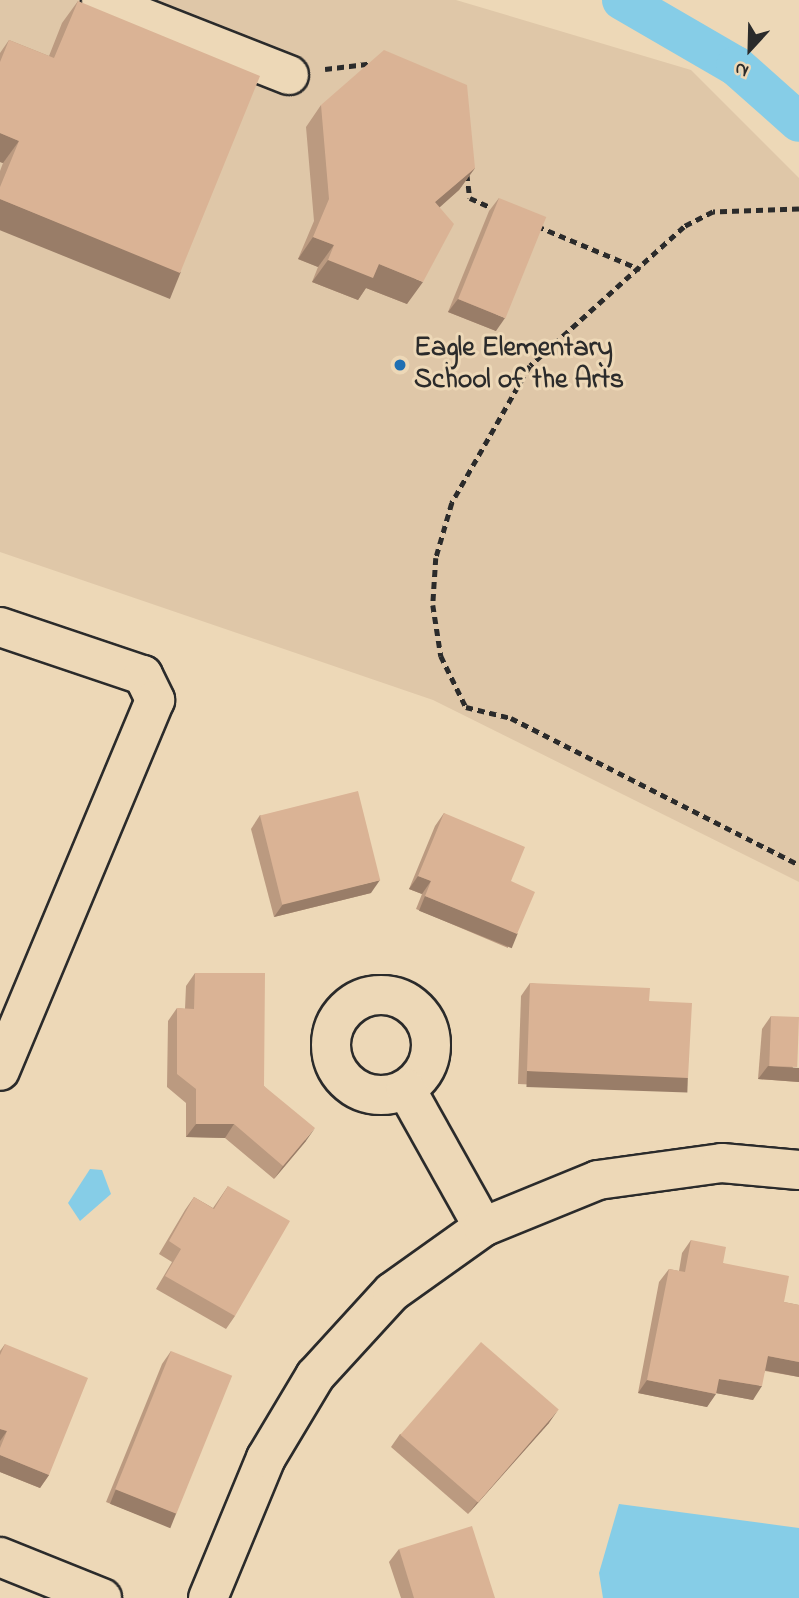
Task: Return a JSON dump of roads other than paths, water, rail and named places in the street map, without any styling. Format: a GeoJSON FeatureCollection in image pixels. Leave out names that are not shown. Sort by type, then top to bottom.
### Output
{"type":"FeatureCollection","features":[{"type":"Feature","properties":{"kind":"street"},"geometry":{"type":"LineString","coordinates":[[101,1],[289,75]]}},
{"type":"Feature","properties":{"kind":"street"},"geometry":{"type":"LineString","coordinates":[[0,627],[143,674],[155,700],[3,1058]]}},
{"type":"Feature","properties":{"kind":"street"},"geometry":{"type":"LineString","coordinates":[[406,1089],[483,1227]]}},
{"type":"Feature","properties":{"kind":"street"},"geometry":{"type":"LineString","coordinates":[[214,1596],[266,1458],[315,1376],[392,1292],[483,1227],[598,1180],[722,1163],[799,1170]]}},
{"type":"Feature","properties":{"kind":"street"},"geometry":{"type":"LineString","coordinates":[[0,1556],[102,1598]]}},
{"type":"Feature","properties":{"kind":"water"},"geometry":{"type":"Polygon","coordinates":[[[90,1169],[102,1170],[111,1194],[80,1221],[68,1203],[90,1169]]]}},
{"type":"Feature","properties":{"kind":"water"},"geometry":{"type":"Polygon","coordinates":[[[619,1504],[799,1528],[799,1598],[603,1598],[599,1573],[619,1504]]]}},
{"type":"Feature","properties":{"kind":"waterway"},"geometry":{"type":"LineString","coordinates":[[622,0],[736,66],[799,122]]}},
{"type":"Feature","properties":{"kind":"place","name":"Eagle Elementary School of the Arts"},"geometry":{"type":"Point","coordinates":[400,365]}}]}
